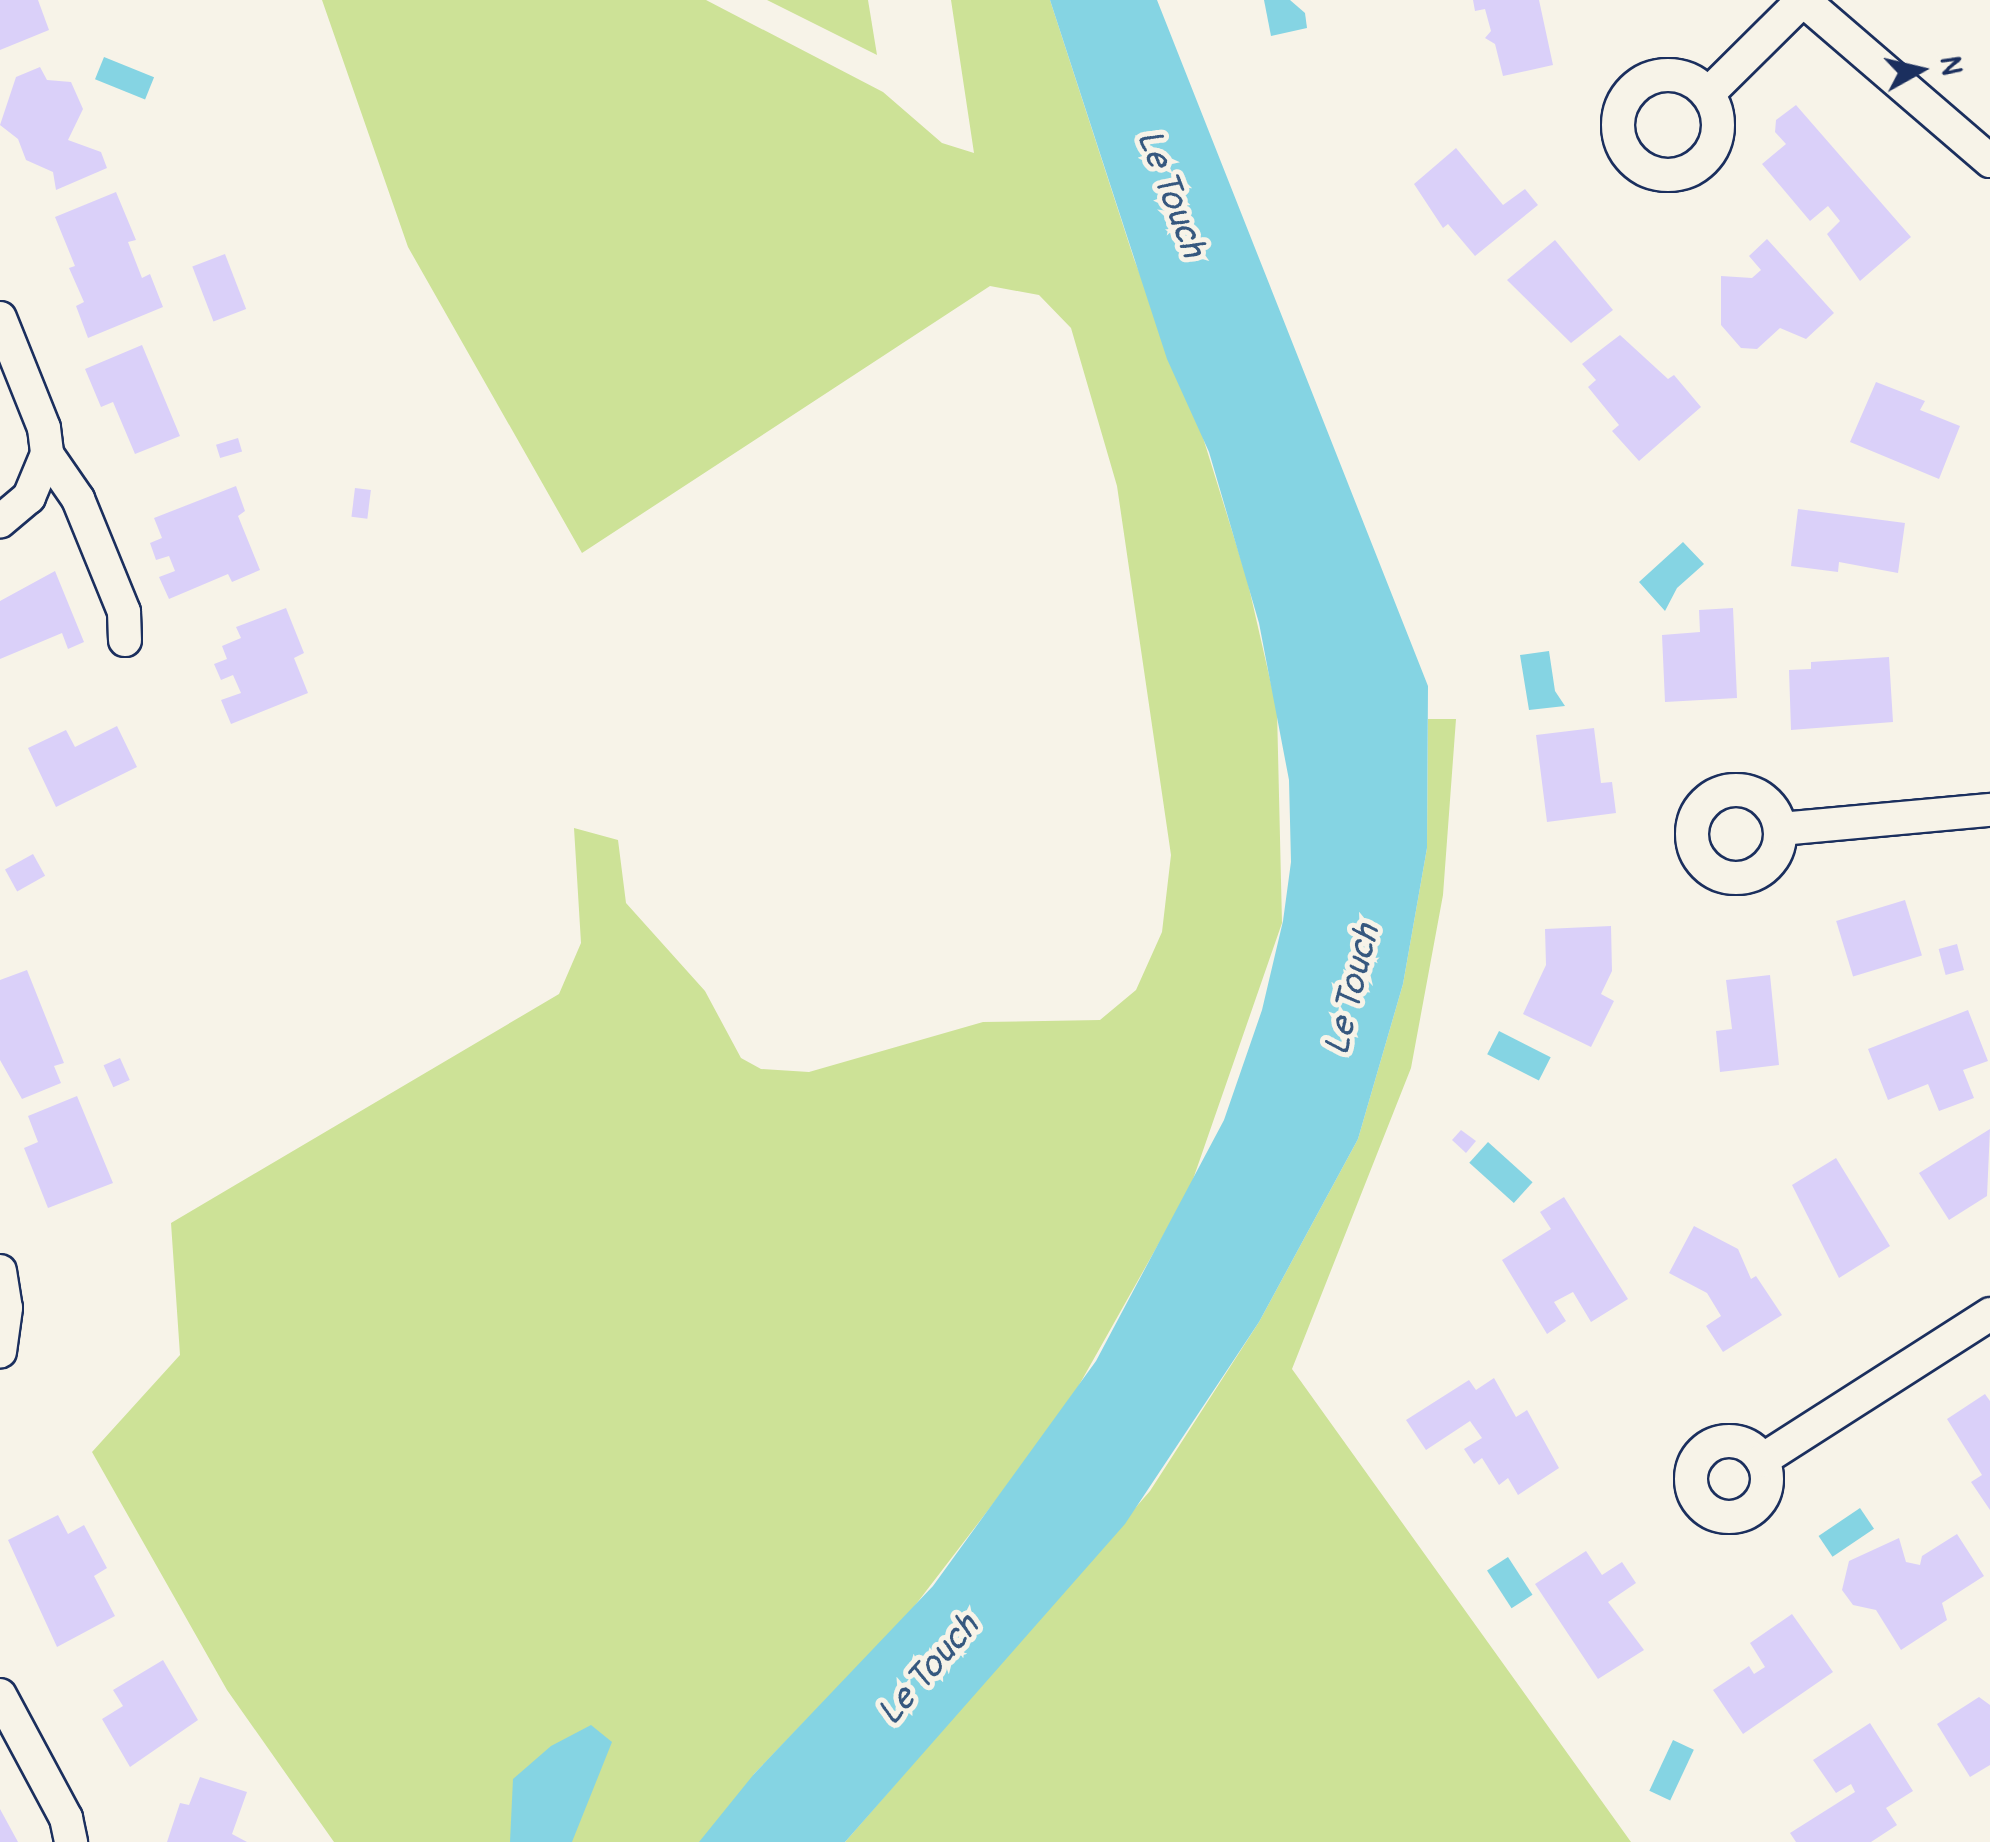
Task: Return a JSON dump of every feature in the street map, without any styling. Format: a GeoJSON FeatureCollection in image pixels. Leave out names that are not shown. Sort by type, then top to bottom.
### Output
{"type":"FeatureCollection","features":[{"type":"Feature","properties":{"kind":"street"},"geometry":{"type":"LineString","coordinates":[[1708,94],[1802,0],[1990,161]]}},
{"type":"Feature","properties":{"kind":"street"},"geometry":{"type":"LineString","coordinates":[[0,318],[44,428],[47,454],[78,499],[124,612],[124,640]]}},
{"type":"Feature","properties":{"kind":"street"},"geometry":{"type":"LineString","coordinates":[[0,521],[29,497],[47,454]]}},
{"type":"Feature","properties":{"kind":"street"},"geometry":{"type":"LineString","coordinates":[[1780,830],[1990,810]]}},
{"type":"Feature","properties":{"kind":"street"},"geometry":{"type":"LineString","coordinates":[[0,1270],[6,1308],[0,1352]]}},
{"type":"Feature","properties":{"kind":"street"},"geometry":{"type":"LineString","coordinates":[[1762,1460],[1990,1314]]}},
{"type":"Feature","properties":{"kind":"street"},"geometry":{"type":"LineString","coordinates":[[0,1695],[66,1818],[71,1842]]}},
{"type":"Feature","properties":{"kind":"green space"},"geometry":{"type":"Polygon","coordinates":[[[322,0],[706,0],[883,92],[942,143],[974,153],[951,0],[1050,0],[1134,259],[1200,428],[1247,579],[1277,710],[1282,923],[1190,1188],[1065,1410],[910,1612],[754,1774],[717,1842],[334,1842],[227,1690],[92,1452],[180,1355],[171,1223],[559,994],[581,943],[574,828],[618,840],[626,903],[705,991],[741,1058],[761,1069],[809,1072],[983,1022],[1100,1020],[1136,990],[1162,932],[1171,855],[1117,486],[1071,328],[1039,295],[990,286],[582,553],[408,247],[322,0]]]}},
{"type":"Feature","properties":{"kind":"green space"},"geometry":{"type":"Polygon","coordinates":[[[767,0],[868,0],[877,55],[767,0]]]}},
{"type":"Feature","properties":{"kind":"green space"},"geometry":{"type":"Polygon","coordinates":[[[1428,719],[1456,719],[1443,895],[1411,1068],[1292,1369],[1631,1842],[845,1842],[1150,1491],[1259,1322],[1358,1139],[1403,984],[1427,848],[1428,719]]]}},
{"type":"Feature","properties":{"kind":"water","name":"Le Touch"},"geometry":{"type":"Polygon","coordinates":[[[1050,0],[1157,0],[1428,686],[1427,848],[1403,984],[1358,1139],[1259,1322],[1125,1524],[845,1842],[699,1842],[754,1774],[933,1586],[1096,1361],[1224,1120],[1262,1010],[1283,921],[1291,862],[1289,780],[1259,623],[1209,452],[1167,359],[1050,0]]]}},
{"type":"Feature","properties":{"kind":"water"},"geometry":{"type":"Polygon","coordinates":[[[1264,0],[1290,0],[1305,13],[1307,28],[1271,36],[1264,0]]]}},
{"type":"Feature","properties":{"kind":"water"},"geometry":{"type":"Polygon","coordinates":[[[104,57],[154,77],[145,99],[95,79],[104,57]]]}},
{"type":"Feature","properties":{"kind":"water"},"geometry":{"type":"Polygon","coordinates":[[[1683,542],[1704,564],[1677,588],[1665,611],[1639,582],[1683,542]]]}},
{"type":"Feature","properties":{"kind":"water"},"geometry":{"type":"Polygon","coordinates":[[[1549,651],[1555,691],[1565,706],[1529,710],[1520,655],[1549,651]]]}},
{"type":"Feature","properties":{"kind":"water"},"geometry":{"type":"Polygon","coordinates":[[[1499,1031],[1551,1057],[1539,1080],[1487,1054],[1499,1031]]]}},
{"type":"Feature","properties":{"kind":"water"},"geometry":{"type":"Polygon","coordinates":[[[1488,1142],[1533,1182],[1514,1203],[1469,1163],[1488,1142]]]}},
{"type":"Feature","properties":{"kind":"water"},"geometry":{"type":"Polygon","coordinates":[[[1860,1508],[1874,1529],[1833,1557],[1819,1536],[1860,1508]]]}},
{"type":"Feature","properties":{"kind":"water"},"geometry":{"type":"Polygon","coordinates":[[[1508,1557],[1533,1595],[1512,1608],[1487,1571],[1508,1557]]]}},
{"type":"Feature","properties":{"kind":"water"},"geometry":{"type":"Polygon","coordinates":[[[591,1725],[612,1742],[572,1842],[510,1842],[513,1779],[551,1746],[591,1725]]]}},
{"type":"Feature","properties":{"kind":"water"},"geometry":{"type":"Polygon","coordinates":[[[1673,1740],[1694,1750],[1670,1800],[1649,1791],[1673,1740]]]}},
{"type":"Feature","properties":{"kind":"building"},"geometry":{"type":"Polygon","coordinates":[[[0,0],[38,0],[49,30],[0,50],[0,0]]]}},
{"type":"Feature","properties":{"kind":"building"},"geometry":{"type":"Polygon","coordinates":[[[1473,0],[1539,0],[1553,65],[1503,76],[1495,44],[1485,38],[1491,31],[1485,9],[1475,11],[1473,0]]]}},
{"type":"Feature","properties":{"kind":"building"},"geometry":{"type":"Polygon","coordinates":[[[40,67],[47,80],[71,82],[83,109],[68,140],[101,152],[107,168],[56,190],[53,172],[26,160],[18,139],[0,125],[16,77],[40,67]]]}},
{"type":"Feature","properties":{"kind":"building"},"geometry":{"type":"Polygon","coordinates":[[[1796,105],[1911,237],[1860,281],[1827,234],[1840,221],[1828,206],[1810,221],[1762,164],[1786,144],[1775,132],[1776,120],[1796,105]]]}},
{"type":"Feature","properties":{"kind":"building"},"geometry":{"type":"Polygon","coordinates":[[[1456,148],[1503,205],[1525,189],[1538,205],[1475,256],[1448,224],[1443,228],[1414,184],[1456,148]]]}},
{"type":"Feature","properties":{"kind":"building"},"geometry":{"type":"Polygon","coordinates":[[[116,192],[136,240],[128,242],[142,278],[150,274],[163,307],[88,338],[76,306],[84,302],[69,268],[75,266],[55,217],[116,192]]]}},
{"type":"Feature","properties":{"kind":"building"},"geometry":{"type":"Polygon","coordinates":[[[1767,239],[1834,313],[1806,339],[1780,328],[1757,349],[1741,348],[1721,325],[1721,276],[1752,278],[1761,270],[1749,256],[1767,239]]]}},
{"type":"Feature","properties":{"kind":"building"},"geometry":{"type":"Polygon","coordinates":[[[1555,240],[1613,310],[1571,343],[1507,280],[1555,240]]]}},
{"type":"Feature","properties":{"kind":"building"},"geometry":{"type":"Polygon","coordinates":[[[225,254],[246,309],[213,322],[192,267],[225,254]]]}},
{"type":"Feature","properties":{"kind":"building"},"geometry":{"type":"Polygon","coordinates":[[[1620,335],[1668,379],[1674,375],[1701,407],[1639,461],[1612,431],[1619,425],[1588,387],[1596,380],[1582,364],[1620,335]]]}},
{"type":"Feature","properties":{"kind":"building"},"geometry":{"type":"Polygon","coordinates":[[[142,345],[180,436],[135,454],[113,402],[101,407],[85,369],[142,345]]]}},
{"type":"Feature","properties":{"kind":"building"},"geometry":{"type":"Polygon","coordinates":[[[1876,382],[1925,401],[1920,410],[1960,426],[1939,479],[1850,442],[1876,382]]]}},
{"type":"Feature","properties":{"kind":"building"},"geometry":{"type":"Polygon","coordinates":[[[238,438],[242,451],[220,458],[216,445],[238,438]]]}},
{"type":"Feature","properties":{"kind":"building"},"geometry":{"type":"Polygon","coordinates":[[[236,486],[245,511],[238,516],[260,570],[232,582],[228,574],[169,599],[159,577],[175,571],[169,556],[156,560],[150,543],[162,538],[154,518],[236,486]]]}},
{"type":"Feature","properties":{"kind":"building"},"geometry":{"type":"Polygon","coordinates":[[[355,488],[371,490],[367,519],[351,517],[355,488]]]}},
{"type":"Feature","properties":{"kind":"building"},"geometry":{"type":"Polygon","coordinates":[[[1798,509],[1905,523],[1898,573],[1839,562],[1838,572],[1791,566],[1798,509]]]}},
{"type":"Feature","properties":{"kind":"building"},"geometry":{"type":"Polygon","coordinates":[[[55,571],[84,642],[68,649],[62,633],[0,659],[0,601],[55,571]]]}},
{"type":"Feature","properties":{"kind":"building"},"geometry":{"type":"Polygon","coordinates":[[[286,608],[304,653],[294,658],[308,693],[231,724],[221,700],[241,693],[233,675],[221,680],[214,664],[227,659],[222,646],[241,638],[236,627],[286,608]]]}},
{"type":"Feature","properties":{"kind":"building"},"geometry":{"type":"Polygon","coordinates":[[[1733,608],[1737,698],[1665,702],[1662,635],[1700,632],[1699,610],[1733,608]]]}},
{"type":"Feature","properties":{"kind":"building"},"geometry":{"type":"Polygon","coordinates":[[[1889,657],[1893,722],[1791,730],[1789,670],[1811,669],[1811,662],[1889,657]]]}},
{"type":"Feature","properties":{"kind":"building"},"geometry":{"type":"Polygon","coordinates":[[[117,726],[137,767],[56,807],[28,748],[66,730],[75,747],[117,726]]]}},
{"type":"Feature","properties":{"kind":"building"},"geometry":{"type":"Polygon","coordinates":[[[1594,728],[1601,783],[1612,782],[1616,813],[1547,822],[1536,735],[1594,728]]]}},
{"type":"Feature","properties":{"kind":"building"},"geometry":{"type":"Polygon","coordinates":[[[33,854],[45,876],[17,891],[5,870],[33,854]]]}},
{"type":"Feature","properties":{"kind":"building"},"geometry":{"type":"Polygon","coordinates":[[[1905,900],[1922,955],[1853,977],[1836,921],[1905,900]]]}},
{"type":"Feature","properties":{"kind":"building"},"geometry":{"type":"Polygon","coordinates":[[[1611,926],[1612,971],[1601,994],[1614,1001],[1591,1047],[1523,1014],[1546,965],[1545,929],[1611,926]]]}},
{"type":"Feature","properties":{"kind":"building"},"geometry":{"type":"Polygon","coordinates":[[[1957,944],[1964,970],[1946,975],[1939,949],[1957,944]]]}},
{"type":"Feature","properties":{"kind":"building"},"geometry":{"type":"Polygon","coordinates":[[[27,970],[64,1063],[54,1066],[61,1083],[22,1099],[0,1060],[0,980],[27,970]]]}},
{"type":"Feature","properties":{"kind":"building"},"geometry":{"type":"Polygon","coordinates":[[[1770,975],[1779,1065],[1720,1072],[1716,1031],[1732,1029],[1726,980],[1770,975]]]}},
{"type":"Feature","properties":{"kind":"building"},"geometry":{"type":"Polygon","coordinates":[[[1968,1010],[1988,1061],[1963,1070],[1974,1098],[1939,1111],[1928,1084],[1888,1100],[1868,1049],[1968,1010]]]}},
{"type":"Feature","properties":{"kind":"building"},"geometry":{"type":"Polygon","coordinates":[[[120,1058],[130,1080],[113,1087],[104,1065],[120,1058]]]}},
{"type":"Feature","properties":{"kind":"building"},"geometry":{"type":"Polygon","coordinates":[[[77,1096],[113,1183],[48,1208],[24,1148],[38,1142],[28,1116],[77,1096]]]}},
{"type":"Feature","properties":{"kind":"building"},"geometry":{"type":"Polygon","coordinates":[[[1990,1129],[1987,1196],[1949,1220],[1919,1173],[1990,1129]]]}},
{"type":"Feature","properties":{"kind":"building"},"geometry":{"type":"Polygon","coordinates":[[[1461,1130],[1476,1141],[1466,1153],[1452,1140],[1461,1130]]]}},
{"type":"Feature","properties":{"kind":"building"},"geometry":{"type":"Polygon","coordinates":[[[1836,1158],[1890,1246],[1839,1278],[1792,1185],[1836,1158]]]}},
{"type":"Feature","properties":{"kind":"building"},"geometry":{"type":"Polygon","coordinates":[[[1564,1197],[1628,1299],[1591,1322],[1573,1292],[1554,1302],[1566,1321],[1547,1334],[1502,1260],[1551,1229],[1540,1212],[1564,1197]]]}},
{"type":"Feature","properties":{"kind":"building"},"geometry":{"type":"Polygon","coordinates":[[[1694,1226],[1738,1249],[1751,1279],[1756,1276],[1782,1315],[1723,1352],[1706,1326],[1721,1316],[1707,1293],[1669,1273],[1694,1226]]]}},
{"type":"Feature","properties":{"kind":"building"},"geometry":{"type":"Polygon","coordinates":[[[1494,1378],[1516,1417],[1527,1410],[1559,1468],[1518,1495],[1508,1478],[1499,1485],[1482,1458],[1474,1464],[1464,1449],[1482,1438],[1470,1421],[1426,1450],[1406,1420],[1469,1380],[1476,1390],[1494,1378]]]}},
{"type":"Feature","properties":{"kind":"building"},"geometry":{"type":"Polygon","coordinates":[[[1985,1394],[1990,1401],[1990,1510],[1971,1482],[1982,1475],[1947,1419],[1985,1394]]]}},
{"type":"Feature","properties":{"kind":"building"},"geometry":{"type":"Polygon","coordinates":[[[58,1515],[68,1534],[84,1525],[107,1568],[94,1576],[115,1616],[57,1647],[8,1540],[58,1515]]]}},
{"type":"Feature","properties":{"kind":"building"},"geometry":{"type":"Polygon","coordinates":[[[1957,1534],[1984,1576],[1942,1603],[1947,1620],[1901,1650],[1876,1610],[1853,1605],[1842,1590],[1849,1561],[1899,1538],[1906,1562],[1920,1565],[1922,1556],[1957,1534]]]}},
{"type":"Feature","properties":{"kind":"building"},"geometry":{"type":"Polygon","coordinates":[[[1586,1551],[1602,1575],[1622,1562],[1636,1583],[1608,1602],[1644,1650],[1598,1679],[1535,1584],[1586,1551]]]}},
{"type":"Feature","properties":{"kind":"building"},"geometry":{"type":"Polygon","coordinates":[[[1792,1614],[1833,1672],[1743,1734],[1713,1690],[1749,1666],[1754,1674],[1765,1667],[1750,1643],[1792,1614]]]}},
{"type":"Feature","properties":{"kind":"building"},"geometry":{"type":"Polygon","coordinates":[[[163,1660],[198,1720],[130,1767],[102,1719],[123,1706],[113,1690],[163,1660]]]}},
{"type":"Feature","properties":{"kind":"building"},"geometry":{"type":"Polygon","coordinates":[[[1979,1697],[1990,1705],[1990,1765],[1970,1777],[1937,1724],[1979,1697]]]}},
{"type":"Feature","properties":{"kind":"building"},"geometry":{"type":"Polygon","coordinates":[[[1870,1723],[1913,1791],[1886,1808],[1897,1825],[1871,1842],[1796,1842],[1790,1833],[1855,1792],[1851,1784],[1836,1793],[1813,1760],[1870,1723]]]}},
{"type":"Feature","properties":{"kind":"building"},"geometry":{"type":"Polygon","coordinates":[[[200,1777],[247,1792],[232,1834],[247,1842],[167,1842],[180,1803],[189,1805],[200,1777]]]}},
{"type":"Feature","properties":{"kind":"building"},"geometry":{"type":"Polygon","coordinates":[[[0,1809],[18,1842],[0,1842],[0,1809]]]}}]}
